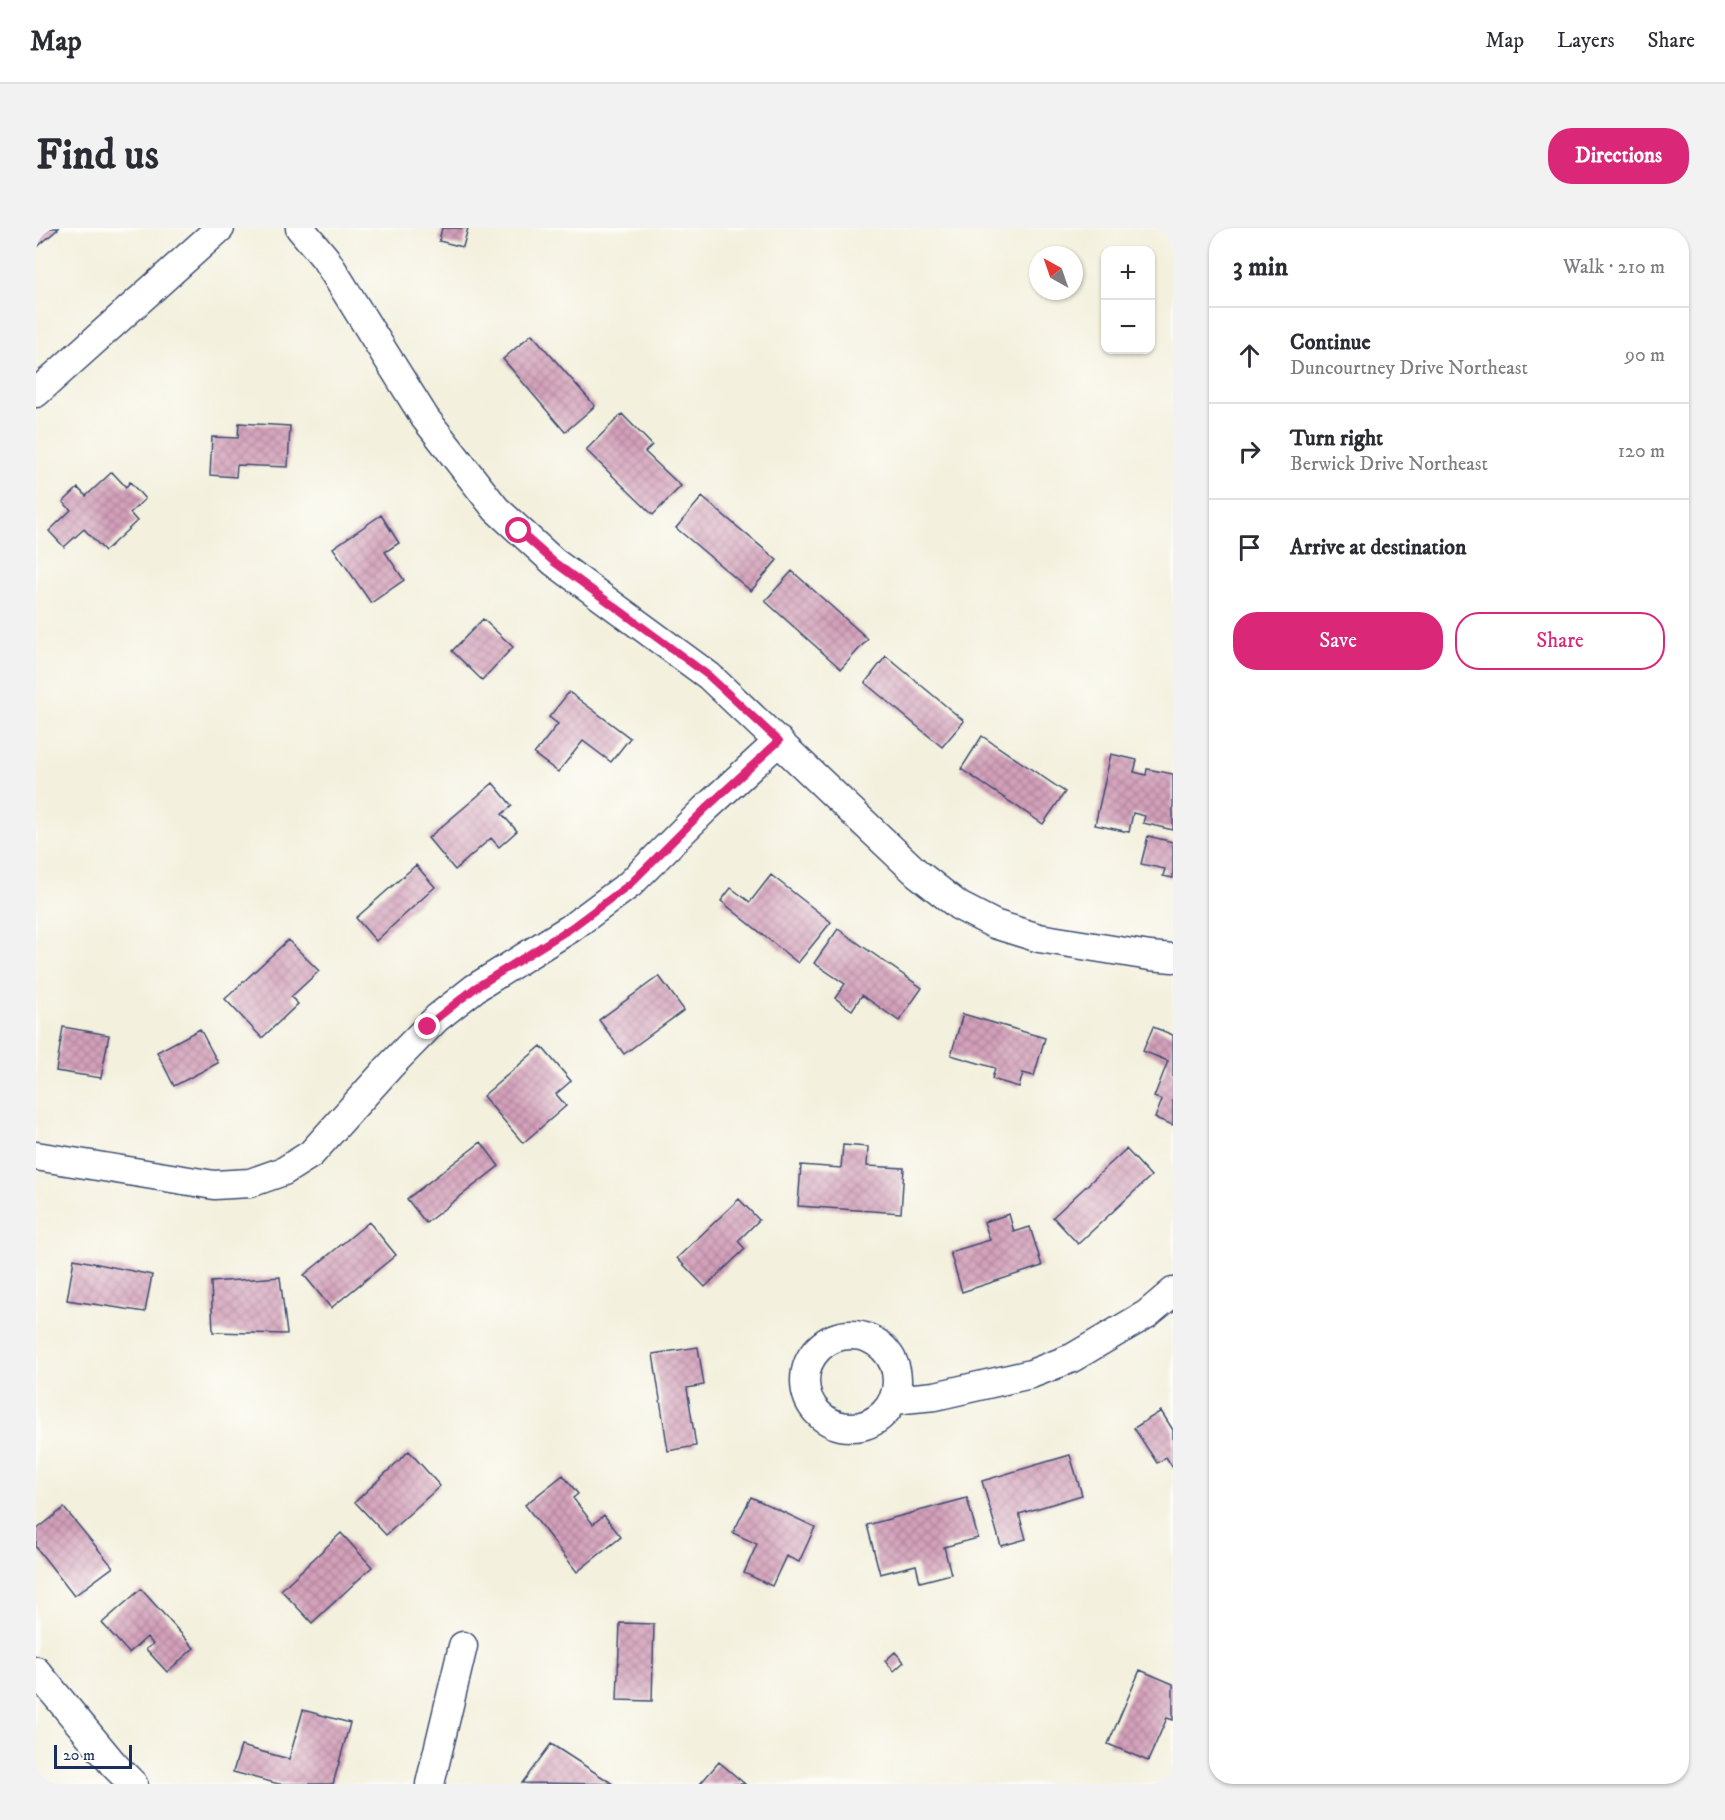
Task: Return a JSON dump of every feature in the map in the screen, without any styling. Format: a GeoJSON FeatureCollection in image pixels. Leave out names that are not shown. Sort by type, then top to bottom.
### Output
{"type":"FeatureCollection","features":[{"type":"Feature","properties":{"kind":"street"},"geometry":{"type":"LineString","coordinates":[[36,393],[220,228]]}},
{"type":"Feature","properties":{"kind":"street"},"geometry":{"type":"LineString","coordinates":[[300,228],[325,258],[425,418],[496,509],[554,562],[709,676],[917,873],[959,906],[994,924],[1039,938],[1173,958]]}},
{"type":"Feature","properties":{"kind":"street"},"geometry":{"type":"LineString","coordinates":[[36,1156],[214,1185],[250,1183],[284,1171],[311,1154],[391,1065],[437,1018],[475,988],[571,928],[630,884],[705,809],[779,741]]}},
{"type":"Feature","properties":{"kind":"street"},"geometry":{"type":"LineString","coordinates":[[893,1400],[935,1396],[1031,1374],[1072,1358],[1138,1320],[1173,1292]]}},
{"type":"Feature","properties":{"kind":"street"},"geometry":{"type":"LineString","coordinates":[[430,1784],[463,1646]]}},
{"type":"Feature","properties":{"kind":"street"},"geometry":{"type":"LineString","coordinates":[[36,1671],[114,1765],[133,1784]]}},
{"type":"Feature","properties":{"kind":"building"},"geometry":{"type":"Polygon","coordinates":[[[36,228],[59,228],[36,248],[36,228]]]}},
{"type":"Feature","properties":{"kind":"building"},"geometry":{"type":"Polygon","coordinates":[[[442,228],[468,228],[463,247],[439,241],[442,228]]]}},
{"type":"Feature","properties":{"kind":"building"},"geometry":{"type":"Polygon","coordinates":[[[532,334],[595,406],[565,432],[503,359],[532,334]]]}},
{"type":"Feature","properties":{"kind":"building"},"geometry":{"type":"Polygon","coordinates":[[[622,414],[652,445],[645,452],[681,486],[653,515],[586,450],[622,414]]]}},
{"type":"Feature","properties":{"kind":"building"},"geometry":{"type":"Polygon","coordinates":[[[239,423],[290,426],[288,467],[237,465],[236,477],[210,475],[212,437],[238,438],[239,423]]]}},
{"type":"Feature","properties":{"kind":"building"},"geometry":{"type":"Polygon","coordinates":[[[112,472],[126,487],[130,482],[145,499],[130,513],[137,521],[105,551],[84,529],[64,547],[49,531],[71,510],[63,502],[78,488],[86,496],[112,472]]]}},
{"type":"Feature","properties":{"kind":"building"},"geometry":{"type":"Polygon","coordinates":[[[702,497],[777,560],[751,591],[676,528],[702,497]]]}},
{"type":"Feature","properties":{"kind":"building"},"geometry":{"type":"Polygon","coordinates":[[[381,515],[399,543],[385,552],[404,580],[371,603],[333,548],[381,515]]]}},
{"type":"Feature","properties":{"kind":"building"},"geometry":{"type":"Polygon","coordinates":[[[792,571],[868,639],[841,669],[765,601],[792,571]]]}},
{"type":"Feature","properties":{"kind":"building"},"geometry":{"type":"Polygon","coordinates":[[[483,619],[513,647],[482,680],[452,651],[483,619]]]}},
{"type":"Feature","properties":{"kind":"building"},"geometry":{"type":"Polygon","coordinates":[[[886,656],[964,721],[942,747],[865,683],[886,656]]]}},
{"type":"Feature","properties":{"kind":"building"},"geometry":{"type":"Polygon","coordinates":[[[569,692],[630,738],[611,762],[583,741],[558,772],[534,754],[558,724],[549,717],[569,692]]]}},
{"type":"Feature","properties":{"kind":"building"},"geometry":{"type":"Polygon","coordinates":[[[982,736],[1065,792],[1043,824],[961,769],[982,736]]]}},
{"type":"Feature","properties":{"kind":"building"},"geometry":{"type":"Polygon","coordinates":[[[1111,754],[1137,760],[1134,772],[1146,775],[1147,769],[1173,774],[1173,830],[1143,823],[1145,816],[1133,813],[1129,832],[1095,825],[1111,754]]]}},
{"type":"Feature","properties":{"kind":"building"},"geometry":{"type":"Polygon","coordinates":[[[493,783],[512,806],[502,814],[517,831],[499,847],[491,838],[455,870],[428,838],[493,783]]]}},
{"type":"Feature","properties":{"kind":"building"},"geometry":{"type":"Polygon","coordinates":[[[1148,836],[1173,842],[1173,878],[1163,876],[1165,869],[1141,864],[1148,836]]]}},
{"type":"Feature","properties":{"kind":"building"},"geometry":{"type":"Polygon","coordinates":[[[416,865],[435,887],[376,941],[356,918],[416,865]]]}},
{"type":"Feature","properties":{"kind":"building"},"geometry":{"type":"Polygon","coordinates":[[[771,875],[831,922],[798,963],[721,901],[731,888],[750,902],[771,875]]]}},
{"type":"Feature","properties":{"kind":"building"},"geometry":{"type":"Polygon","coordinates":[[[838,929],[922,988],[899,1021],[862,995],[852,1010],[835,998],[845,984],[814,963],[838,929]]]}},
{"type":"Feature","properties":{"kind":"building"},"geometry":{"type":"Polygon","coordinates":[[[288,940],[319,971],[291,997],[298,1004],[262,1038],[225,999],[288,940]]]}},
{"type":"Feature","properties":{"kind":"building"},"geometry":{"type":"Polygon","coordinates":[[[659,976],[684,1010],[624,1054],[599,1020],[659,976]]]}},
{"type":"Feature","properties":{"kind":"building"},"geometry":{"type":"Polygon","coordinates":[[[963,1014],[1045,1038],[1034,1076],[1023,1073],[1019,1087],[992,1079],[995,1068],[951,1055],[963,1014]]]}},
{"type":"Feature","properties":{"kind":"building"},"geometry":{"type":"Polygon","coordinates":[[[63,1027],[109,1035],[101,1078],[56,1071],[63,1027]]]}},
{"type":"Feature","properties":{"kind":"building"},"geometry":{"type":"Polygon","coordinates":[[[1153,1027],[1173,1035],[1173,1125],[1155,1118],[1162,1100],[1154,1097],[1168,1061],[1143,1051],[1153,1027]]]}},
{"type":"Feature","properties":{"kind":"building"},"geometry":{"type":"Polygon","coordinates":[[[200,1029],[218,1063],[174,1086],[157,1052],[200,1029]]]}},
{"type":"Feature","properties":{"kind":"building"},"geometry":{"type":"Polygon","coordinates":[[[541,1046],[571,1081],[556,1094],[566,1106],[523,1143],[483,1096],[541,1046]]]}},
{"type":"Feature","properties":{"kind":"building"},"geometry":{"type":"Polygon","coordinates":[[[481,1142],[499,1166],[426,1223],[407,1199],[481,1142]]]}},
{"type":"Feature","properties":{"kind":"building"},"geometry":{"type":"Polygon","coordinates":[[[843,1145],[868,1147],[867,1166],[904,1168],[901,1213],[798,1206],[801,1165],[841,1168],[843,1145]]]}},
{"type":"Feature","properties":{"kind":"building"},"geometry":{"type":"Polygon","coordinates":[[[1126,1149],[1151,1176],[1078,1244],[1053,1217],[1126,1149]]]}},
{"type":"Feature","properties":{"kind":"building"},"geometry":{"type":"Polygon","coordinates":[[[739,1199],[759,1220],[738,1241],[745,1249],[705,1287],[677,1258],[739,1199]]]}},
{"type":"Feature","properties":{"kind":"building"},"geometry":{"type":"Polygon","coordinates":[[[1009,1214],[1014,1232],[1030,1227],[1042,1266],[962,1292],[950,1252],[990,1240],[984,1222],[1009,1214]]]}},
{"type":"Feature","properties":{"kind":"building"},"geometry":{"type":"Polygon","coordinates":[[[369,1222],[396,1255],[331,1308],[304,1275],[369,1222]]]}},
{"type":"Feature","properties":{"kind":"building"},"geometry":{"type":"Polygon","coordinates":[[[74,1259],[152,1275],[145,1312],[67,1300],[74,1259]]]}},
{"type":"Feature","properties":{"kind":"building"},"geometry":{"type":"Polygon","coordinates":[[[280,1277],[287,1334],[213,1332],[211,1282],[280,1277]]]}},
{"type":"Feature","properties":{"kind":"building"},"geometry":{"type":"Polygon","coordinates":[[[698,1347],[704,1385],[687,1388],[696,1446],[668,1451],[653,1354],[698,1347]]]}},
{"type":"Feature","properties":{"kind":"building"},"geometry":{"type":"Polygon","coordinates":[[[1161,1411],[1173,1430],[1173,1468],[1166,1457],[1157,1463],[1134,1428],[1161,1411]]]}},
{"type":"Feature","properties":{"kind":"building"},"geometry":{"type":"Polygon","coordinates":[[[409,1451],[440,1486],[386,1535],[355,1502],[409,1451]]]}},
{"type":"Feature","properties":{"kind":"building"},"geometry":{"type":"Polygon","coordinates":[[[1070,1455],[1082,1495],[1019,1514],[1026,1539],[1001,1546],[982,1481],[1070,1455]]]}},
{"type":"Feature","properties":{"kind":"building"},"geometry":{"type":"Polygon","coordinates":[[[563,1475],[578,1494],[573,1498],[593,1524],[604,1515],[621,1537],[577,1572],[525,1505],[563,1475]]]}},
{"type":"Feature","properties":{"kind":"building"},"geometry":{"type":"Polygon","coordinates":[[[751,1497],[815,1527],[799,1562],[786,1556],[772,1586],[744,1573],[757,1544],[733,1533],[751,1497]]]}},
{"type":"Feature","properties":{"kind":"building"},"geometry":{"type":"Polygon","coordinates":[[[967,1498],[978,1538],[944,1547],[951,1574],[920,1582],[916,1565],[880,1574],[867,1525],[967,1498]]]}},
{"type":"Feature","properties":{"kind":"building"},"geometry":{"type":"Polygon","coordinates":[[[64,1508],[113,1567],[74,1596],[36,1547],[36,1530],[64,1508]]]}},
{"type":"Feature","properties":{"kind":"building"},"geometry":{"type":"Polygon","coordinates":[[[341,1533],[372,1567],[312,1623],[281,1590],[341,1533]]]}},
{"type":"Feature","properties":{"kind":"building"},"geometry":{"type":"Polygon","coordinates":[[[141,1589],[194,1648],[167,1672],[146,1649],[153,1644],[147,1637],[129,1653],[102,1623],[141,1589]]]}},
{"type":"Feature","properties":{"kind":"building"},"geometry":{"type":"Polygon","coordinates":[[[620,1623],[654,1624],[652,1701],[617,1700],[620,1623]]]}},
{"type":"Feature","properties":{"kind":"building"},"geometry":{"type":"Polygon","coordinates":[[[895,1652],[904,1662],[894,1671],[885,1661],[895,1652]]]}},
{"type":"Feature","properties":{"kind":"building"},"geometry":{"type":"Polygon","coordinates":[[[1140,1670],[1173,1684],[1173,1720],[1167,1718],[1148,1761],[1108,1744],[1140,1670]]]}},
{"type":"Feature","properties":{"kind":"building"},"geometry":{"type":"Polygon","coordinates":[[[303,1710],[350,1723],[333,1784],[279,1784],[233,1772],[241,1746],[289,1759],[303,1710]]]}},
{"type":"Feature","properties":{"kind":"building"},"geometry":{"type":"Polygon","coordinates":[[[551,1744],[613,1784],[522,1783],[551,1744]]]}},
{"type":"Feature","properties":{"kind":"building"},"geometry":{"type":"Polygon","coordinates":[[[719,1762],[745,1784],[700,1784],[719,1762]]]}},
{"type":"Feature","properties":{"kind":"route"},"geometry":{"type":"LineString","coordinates":[[428,1027],[475,988],[571,928],[630,884],[705,809],[779,741],[709,676],[554,562],[519,531]]}}]}
